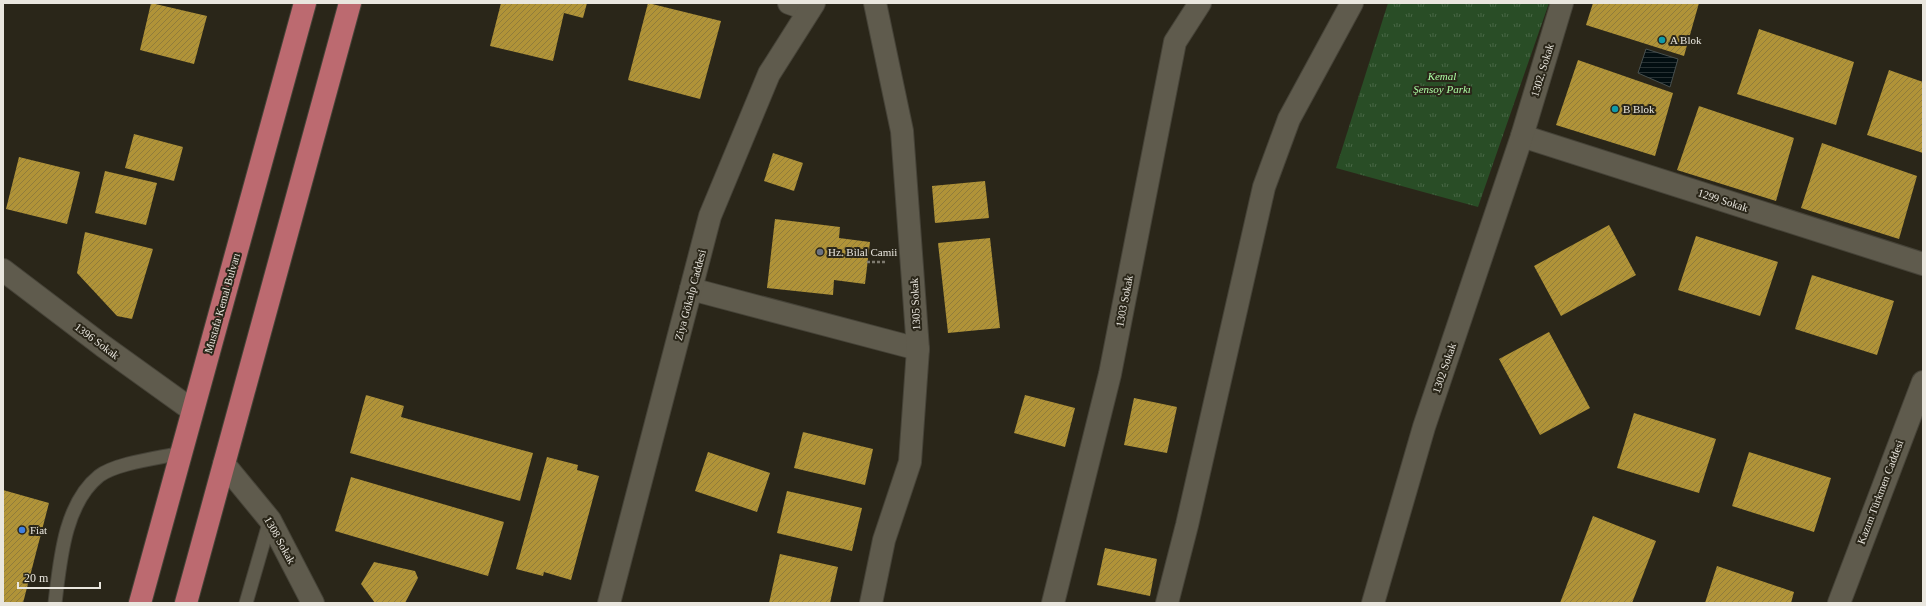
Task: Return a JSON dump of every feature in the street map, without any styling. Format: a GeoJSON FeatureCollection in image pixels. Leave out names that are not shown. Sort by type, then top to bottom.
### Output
{"type":"FeatureCollection","features":[{"type":"Feature","properties":{"kind":"highway","name":"Mustafa Kemal Bulvarı"},"geometry":{"type":"LineString","coordinates":[[140,603],[304,3]]}},
{"type":"Feature","properties":{"kind":"highway"},"geometry":{"type":"LineString","coordinates":[[186,603],[350,3]]}},
{"type":"Feature","properties":{"kind":"street"},"geometry":{"type":"LineString","coordinates":[[789,3],[811,6]]}},
{"type":"Feature","properties":{"kind":"street","name":"1305 Sokak"},"geometry":{"type":"LineString","coordinates":[[871,603],[884,540],[910,462],[918,349],[902,131],[875,3]]}},
{"type":"Feature","properties":{"kind":"street","name":"1303 Sokak"},"geometry":{"type":"LineString","coordinates":[[1052,603],[1110,374],[1175,42],[1200,3]]}},
{"type":"Feature","properties":{"kind":"street"},"geometry":{"type":"LineString","coordinates":[[1166,603],[1188,525],[1264,187],[1289,119],[1352,3]]}},
{"type":"Feature","properties":{"kind":"street","name":"1302. Sokak"},"geometry":{"type":"LineString","coordinates":[[1522,136],[1562,3]]}},
{"type":"Feature","properties":{"kind":"street","name":"Ziya Gökalp Caddesi"},"geometry":{"type":"LineString","coordinates":[[609,603],[710,216],[769,74],[811,6]]}},
{"type":"Feature","properties":{"kind":"street","name":"1299 Sokak"},"geometry":{"type":"LineString","coordinates":[[1522,136],[1923,264]]}},
{"type":"Feature","properties":{"kind":"street","name":"1302 Sokak"},"geometry":{"type":"LineString","coordinates":[[1373,603],[1424,427],[1522,136]]}},
{"type":"Feature","properties":{"kind":"street","name":"1396 Sokak"},"geometry":{"type":"LineString","coordinates":[[3,270],[103,346],[192,410]]}},
{"type":"Feature","properties":{"kind":"street"},"geometry":{"type":"LineString","coordinates":[[691,289],[918,349]]}},
{"type":"Feature","properties":{"kind":"street","name":"Kazım Türkmen Caddesi"},"geometry":{"type":"LineString","coordinates":[[1839,603],[1923,382]]}},
{"type":"Feature","properties":{"kind":"street","name":"1308 Sokak"},"geometry":{"type":"LineString","coordinates":[[224,464],[270,520],[313,603]]}},
{"type":"Feature","properties":{"kind":"lane"},"geometry":{"type":"LineString","coordinates":[[55,603],[61,554],[79,498],[99,476],[124,465],[181,453]]}},
{"type":"Feature","properties":{"kind":"lane"},"geometry":{"type":"LineString","coordinates":[[246,603],[270,520]]}},
{"type":"Feature","properties":{"kind":"green space","name":"Kemal Şensoy Parkı"},"geometry":{"type":"Polygon","coordinates":[[[1388,3],[1549,3],[1478,207],[1336,168],[1388,3]]]}},
{"type":"Feature","properties":{"kind":"shaded area"},"geometry":{"type":"Polygon","coordinates":[[[1646,49],[1678,59],[1670,87],[1638,73],[1646,49]]]}},
{"type":"Feature","properties":{"kind":"building"},"geometry":{"type":"Polygon","coordinates":[[[151,3],[207,16],[194,64],[140,50],[151,3]]]}},
{"type":"Feature","properties":{"kind":"building"},"geometry":{"type":"Polygon","coordinates":[[[501,3],[587,3],[583,18],[564,13],[553,61],[490,46],[501,3]]]}},
{"type":"Feature","properties":{"kind":"building"},"geometry":{"type":"Polygon","coordinates":[[[648,3],[721,21],[700,99],[628,80],[648,3]]]}},
{"type":"Feature","properties":{"kind":"building","name":"A Blok"},"geometry":{"type":"Polygon","coordinates":[[[1593,3],[1699,3],[1684,56],[1586,25],[1593,3]]]}},
{"type":"Feature","properties":{"kind":"building"},"geometry":{"type":"Polygon","coordinates":[[[1759,29],[1854,62],[1836,125],[1737,94],[1759,29]]]}},
{"type":"Feature","properties":{"kind":"building","name":"B Blok"},"geometry":{"type":"Polygon","coordinates":[[[1578,60],[1673,93],[1655,156],[1556,125],[1578,60]]]}},
{"type":"Feature","properties":{"kind":"building"},"geometry":{"type":"Polygon","coordinates":[[[1889,70],[1923,82],[1923,153],[1867,135],[1889,70]]]}},
{"type":"Feature","properties":{"kind":"building"},"geometry":{"type":"Polygon","coordinates":[[[1699,106],[1794,138],[1776,201],[1677,170],[1699,106]]]}},
{"type":"Feature","properties":{"kind":"building"},"geometry":{"type":"Polygon","coordinates":[[[134,134],[183,147],[174,181],[125,168],[134,134]]]}},
{"type":"Feature","properties":{"kind":"building"},"geometry":{"type":"Polygon","coordinates":[[[1822,143],[1917,176],[1899,239],[1801,208],[1822,143]]]}},
{"type":"Feature","properties":{"kind":"building"},"geometry":{"type":"Polygon","coordinates":[[[773,153],[803,163],[794,191],[764,181],[773,153]]]}},
{"type":"Feature","properties":{"kind":"building"},"geometry":{"type":"Polygon","coordinates":[[[19,157],[80,172],[67,224],[6,209],[19,157]]]}},
{"type":"Feature","properties":{"kind":"building"},"geometry":{"type":"Polygon","coordinates":[[[105,171],[157,183],[146,225],[95,213],[105,171]]]}},
{"type":"Feature","properties":{"kind":"building"},"geometry":{"type":"Polygon","coordinates":[[[985,181],[989,218],[935,223],[932,186],[985,181]]]}},
{"type":"Feature","properties":{"kind":"building","name":"Hz. Bilal Camii"},"geometry":{"type":"Polygon","coordinates":[[[775,219],[840,227],[839,238],[870,242],[865,284],[834,280],[833,295],[767,288],[775,219]]]}},
{"type":"Feature","properties":{"kind":"building"},"geometry":{"type":"Polygon","coordinates":[[[1609,225],[1636,275],[1561,316],[1534,266],[1609,225]]]}},
{"type":"Feature","properties":{"kind":"building"},"geometry":{"type":"Polygon","coordinates":[[[85,232],[153,249],[132,319],[117,316],[77,273],[85,232]]]}},
{"type":"Feature","properties":{"kind":"building"},"geometry":{"type":"Polygon","coordinates":[[[1696,236],[1778,262],[1760,316],[1678,290],[1696,236]]]}},
{"type":"Feature","properties":{"kind":"building"},"geometry":{"type":"Polygon","coordinates":[[[990,238],[1000,328],[948,333],[938,243],[990,238]]]}},
{"type":"Feature","properties":{"kind":"building"},"geometry":{"type":"Polygon","coordinates":[[[1812,275],[1894,301],[1877,355],[1795,329],[1812,275]]]}},
{"type":"Feature","properties":{"kind":"building"},"geometry":{"type":"Polygon","coordinates":[[[1549,332],[1590,408],[1540,435],[1499,359],[1549,332]]]}},
{"type":"Feature","properties":{"kind":"building"},"geometry":{"type":"Polygon","coordinates":[[[366,395],[404,406],[401,417],[533,453],[520,501],[350,453],[366,395]]]}},
{"type":"Feature","properties":{"kind":"building"},"geometry":{"type":"Polygon","coordinates":[[[1025,395],[1075,408],[1065,447],[1014,433],[1025,395]]]}},
{"type":"Feature","properties":{"kind":"building"},"geometry":{"type":"Polygon","coordinates":[[[1134,398],[1177,407],[1167,453],[1124,445],[1134,398]]]}},
{"type":"Feature","properties":{"kind":"building"},"geometry":{"type":"Polygon","coordinates":[[[1634,413],[1716,439],[1699,493],[1617,468],[1634,413]]]}},
{"type":"Feature","properties":{"kind":"building"},"geometry":{"type":"Polygon","coordinates":[[[803,432],[873,449],[865,485],[794,468],[803,432]]]}},
{"type":"Feature","properties":{"kind":"building"},"geometry":{"type":"Polygon","coordinates":[[[708,452],[770,473],[757,512],[695,491],[708,452]]]}},
{"type":"Feature","properties":{"kind":"building"},"geometry":{"type":"Polygon","coordinates":[[[1749,452],[1831,478],[1814,532],[1732,506],[1749,452]]]}},
{"type":"Feature","properties":{"kind":"building"},"geometry":{"type":"Polygon","coordinates":[[[547,457],[578,465],[577,470],[599,476],[571,580],[544,572],[543,576],[516,569],[547,457]]]}},
{"type":"Feature","properties":{"kind":"building"},"geometry":{"type":"Polygon","coordinates":[[[351,477],[504,522],[488,576],[335,531],[351,477]]]}},
{"type":"Feature","properties":{"kind":"building","name":"Fiat"},"geometry":{"type":"Polygon","coordinates":[[[3,490],[49,503],[23,603],[3,603],[3,490]]]}},
{"type":"Feature","properties":{"kind":"building"},"geometry":{"type":"Polygon","coordinates":[[[787,491],[862,508],[852,551],[777,533],[787,491]]]}},
{"type":"Feature","properties":{"kind":"building"},"geometry":{"type":"Polygon","coordinates":[[[1593,516],[1656,541],[1632,603],[1560,603],[1593,516]]]}},
{"type":"Feature","properties":{"kind":"building"},"geometry":{"type":"Polygon","coordinates":[[[1105,548],[1157,559],[1150,596],[1097,585],[1105,548]]]}},
{"type":"Feature","properties":{"kind":"building"},"geometry":{"type":"Polygon","coordinates":[[[780,554],[838,567],[830,603],[769,603],[780,554]]]}},
{"type":"Feature","properties":{"kind":"building"},"geometry":{"type":"Polygon","coordinates":[[[374,562],[415,571],[418,578],[405,603],[375,603],[361,584],[374,562]]]}},
{"type":"Feature","properties":{"kind":"building"},"geometry":{"type":"Polygon","coordinates":[[[1717,566],[1794,592],[1791,603],[1705,603],[1717,566]]]}},
{"type":"Feature","properties":{"kind":"place","name":"A Blok"},"geometry":{"type":"Point","coordinates":[1662,40]}},
{"type":"Feature","properties":{"kind":"place","name":"B Blok"},"geometry":{"type":"Point","coordinates":[1615,109]}},
{"type":"Feature","properties":{"kind":"place","name":"Hz. Bilal Camii"},"geometry":{"type":"Point","coordinates":[820,252]}},
{"type":"Feature","properties":{"kind":"place","name":"Fiat"},"geometry":{"type":"Point","coordinates":[22,530]}}]}
